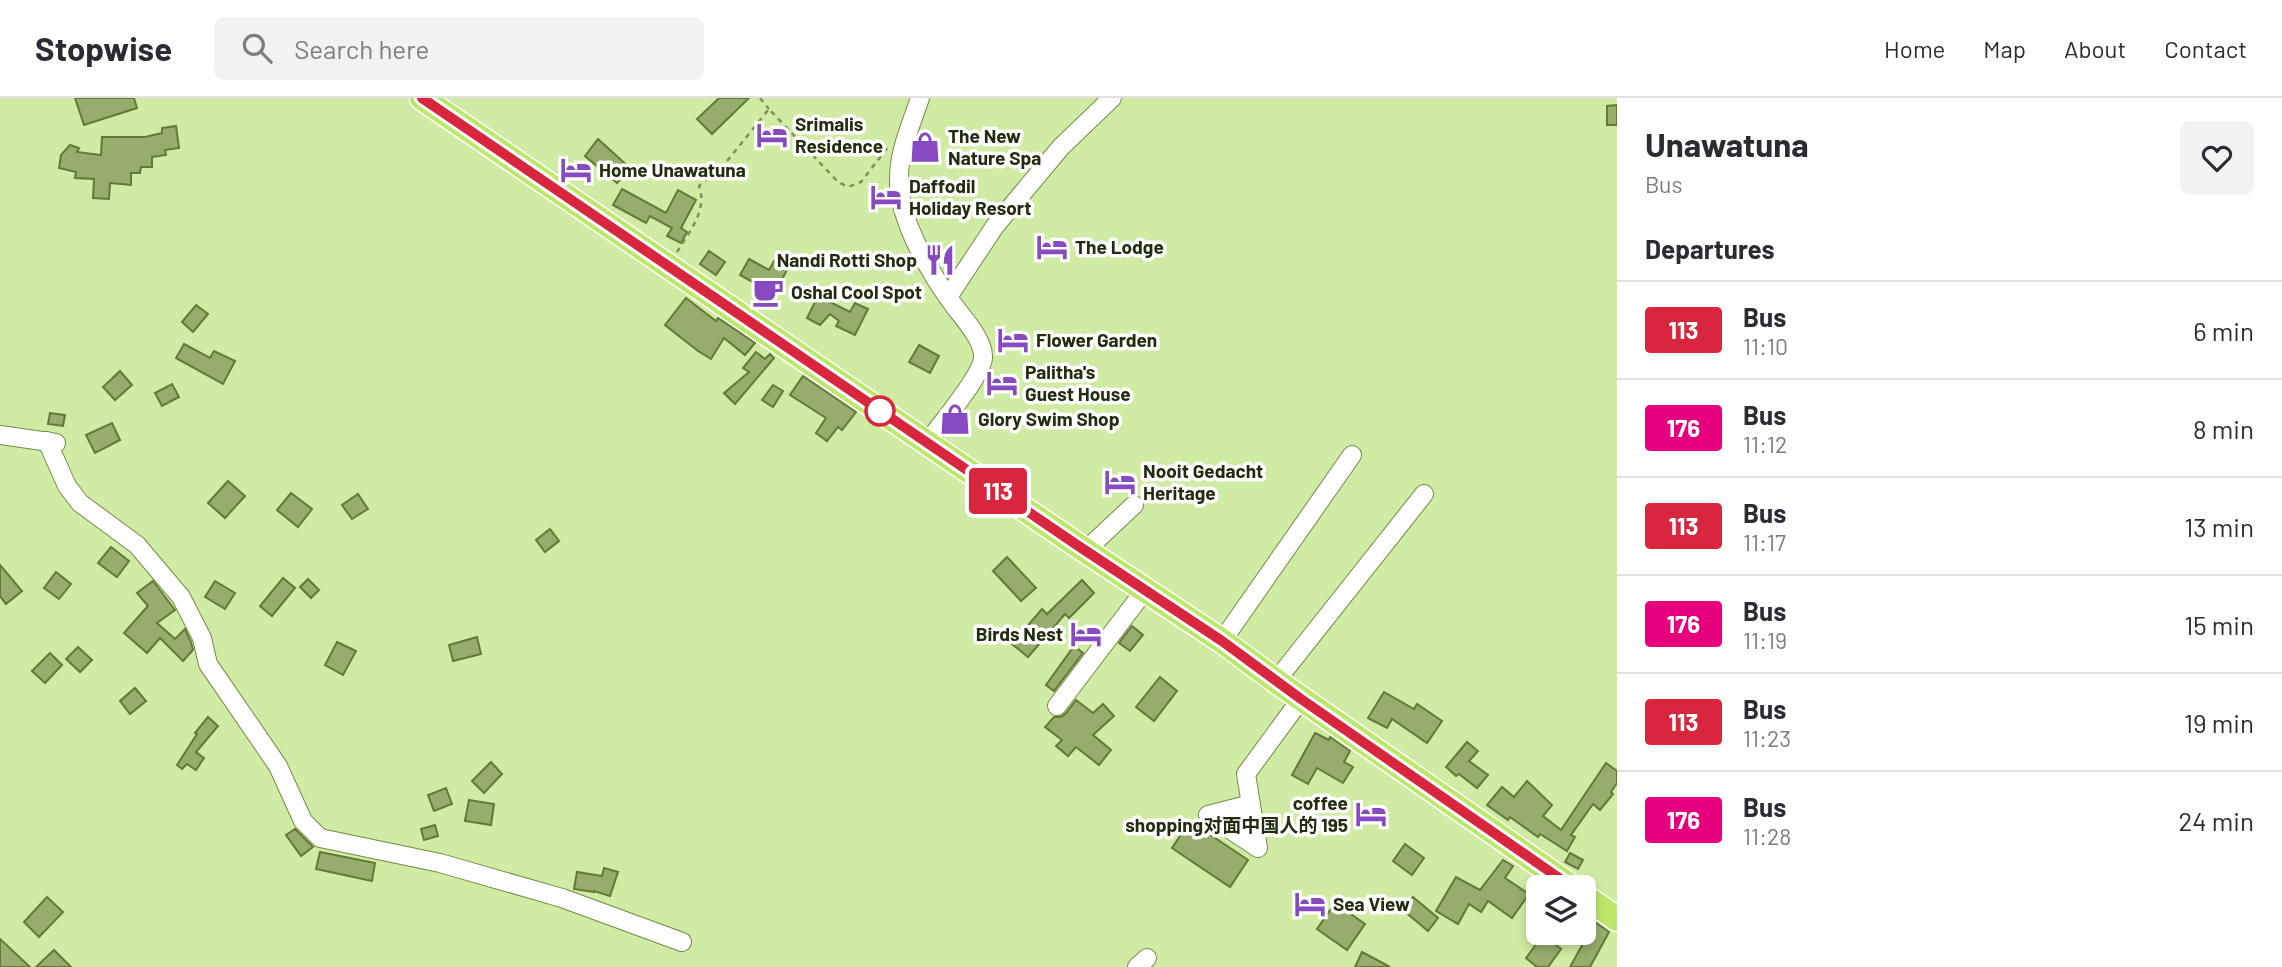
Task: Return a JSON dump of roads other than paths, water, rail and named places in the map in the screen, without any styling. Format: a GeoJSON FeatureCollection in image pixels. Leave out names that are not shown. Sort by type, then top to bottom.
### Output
{"type":"FeatureCollection","features":[{"type":"Feature","properties":{"kind":"highway"},"geometry":{"type":"LineString","coordinates":[[422,98],[1085,551],[1222,641],[1555,875]]}},
{"type":"Feature","properties":{"kind":"highway"},"geometry":{"type":"LineString","coordinates":[[1596,904],[1617,919]]}},
{"type":"Feature","properties":{"kind":"street"},"geometry":{"type":"LineString","coordinates":[[920,98],[903,149],[898,180],[901,201],[917,244],[948,297],[981,345],[983,356],[981,366],[927,443]]}},
{"type":"Feature","properties":{"kind":"street"},"geometry":{"type":"LineString","coordinates":[[948,297],[995,226],[1061,147],[1112,98]]}},
{"type":"Feature","properties":{"kind":"street"},"geometry":{"type":"LineString","coordinates":[[0,435],[52,442],[67,486],[80,503],[137,545],[181,597],[202,638],[208,664],[278,766],[303,821],[320,838],[464,870],[562,898],[682,942]]}},
{"type":"Feature","properties":{"kind":"street"},"geometry":{"type":"LineString","coordinates":[[1222,641],[1352,455]]}},
{"type":"Feature","properties":{"kind":"street"},"geometry":{"type":"LineString","coordinates":[[1276,681],[1424,494]]}},
{"type":"Feature","properties":{"kind":"street"},"geometry":{"type":"LineString","coordinates":[[1085,551],[1134,505]]}},
{"type":"Feature","properties":{"kind":"street"},"geometry":{"type":"LineString","coordinates":[[1057,706],[1145,590]]}},
{"type":"Feature","properties":{"kind":"street"},"geometry":{"type":"LineString","coordinates":[[1251,804],[1246,774],[1301,699]]}},
{"type":"Feature","properties":{"kind":"place","name":"Srimalis Residence"},"geometry":{"type":"Point","coordinates":[772,135]}},
{"type":"Feature","properties":{"kind":"place","name":"The New Nature Spa"},"geometry":{"type":"Point","coordinates":[925,147]}},
{"type":"Feature","properties":{"kind":"place","name":"Home Unawatuna"},"geometry":{"type":"Point","coordinates":[576,170]}},
{"type":"Feature","properties":{"kind":"place","name":"Daffodil Holiday Resort"},"geometry":{"type":"Point","coordinates":[886,197]}},
{"type":"Feature","properties":{"kind":"place","name":"The Lodge"},"geometry":{"type":"Point","coordinates":[1052,247]}},
{"type":"Feature","properties":{"kind":"place","name":"Nandi Rotti Shop"},"geometry":{"type":"Point","coordinates":[940,260]}},
{"type":"Feature","properties":{"kind":"place","name":"Oshal Cool Spot"},"geometry":{"type":"Point","coordinates":[768,292]}},
{"type":"Feature","properties":{"kind":"place","name":"Flower Garden"},"geometry":{"type":"Point","coordinates":[1013,340]}},
{"type":"Feature","properties":{"kind":"place","name":"Palitha's Guest House"},"geometry":{"type":"Point","coordinates":[1002,383]}},
{"type":"Feature","properties":{"kind":"place","name":"Glory Swim Shop"},"geometry":{"type":"Point","coordinates":[955,419]}},
{"type":"Feature","properties":{"kind":"place","name":"Nooit Gedacht Heritage"},"geometry":{"type":"Point","coordinates":[1120,482]}},
{"type":"Feature","properties":{"kind":"place","name":"Birds Nest"},"geometry":{"type":"Point","coordinates":[1086,634]}},
{"type":"Feature","properties":{"kind":"place","name":"coffee shopping对面中国人的 195"},"geometry":{"type":"Point","coordinates":[1371,814]}},
{"type":"Feature","properties":{"kind":"place","name":"Sea View"},"geometry":{"type":"Point","coordinates":[1310,904]}}]}
